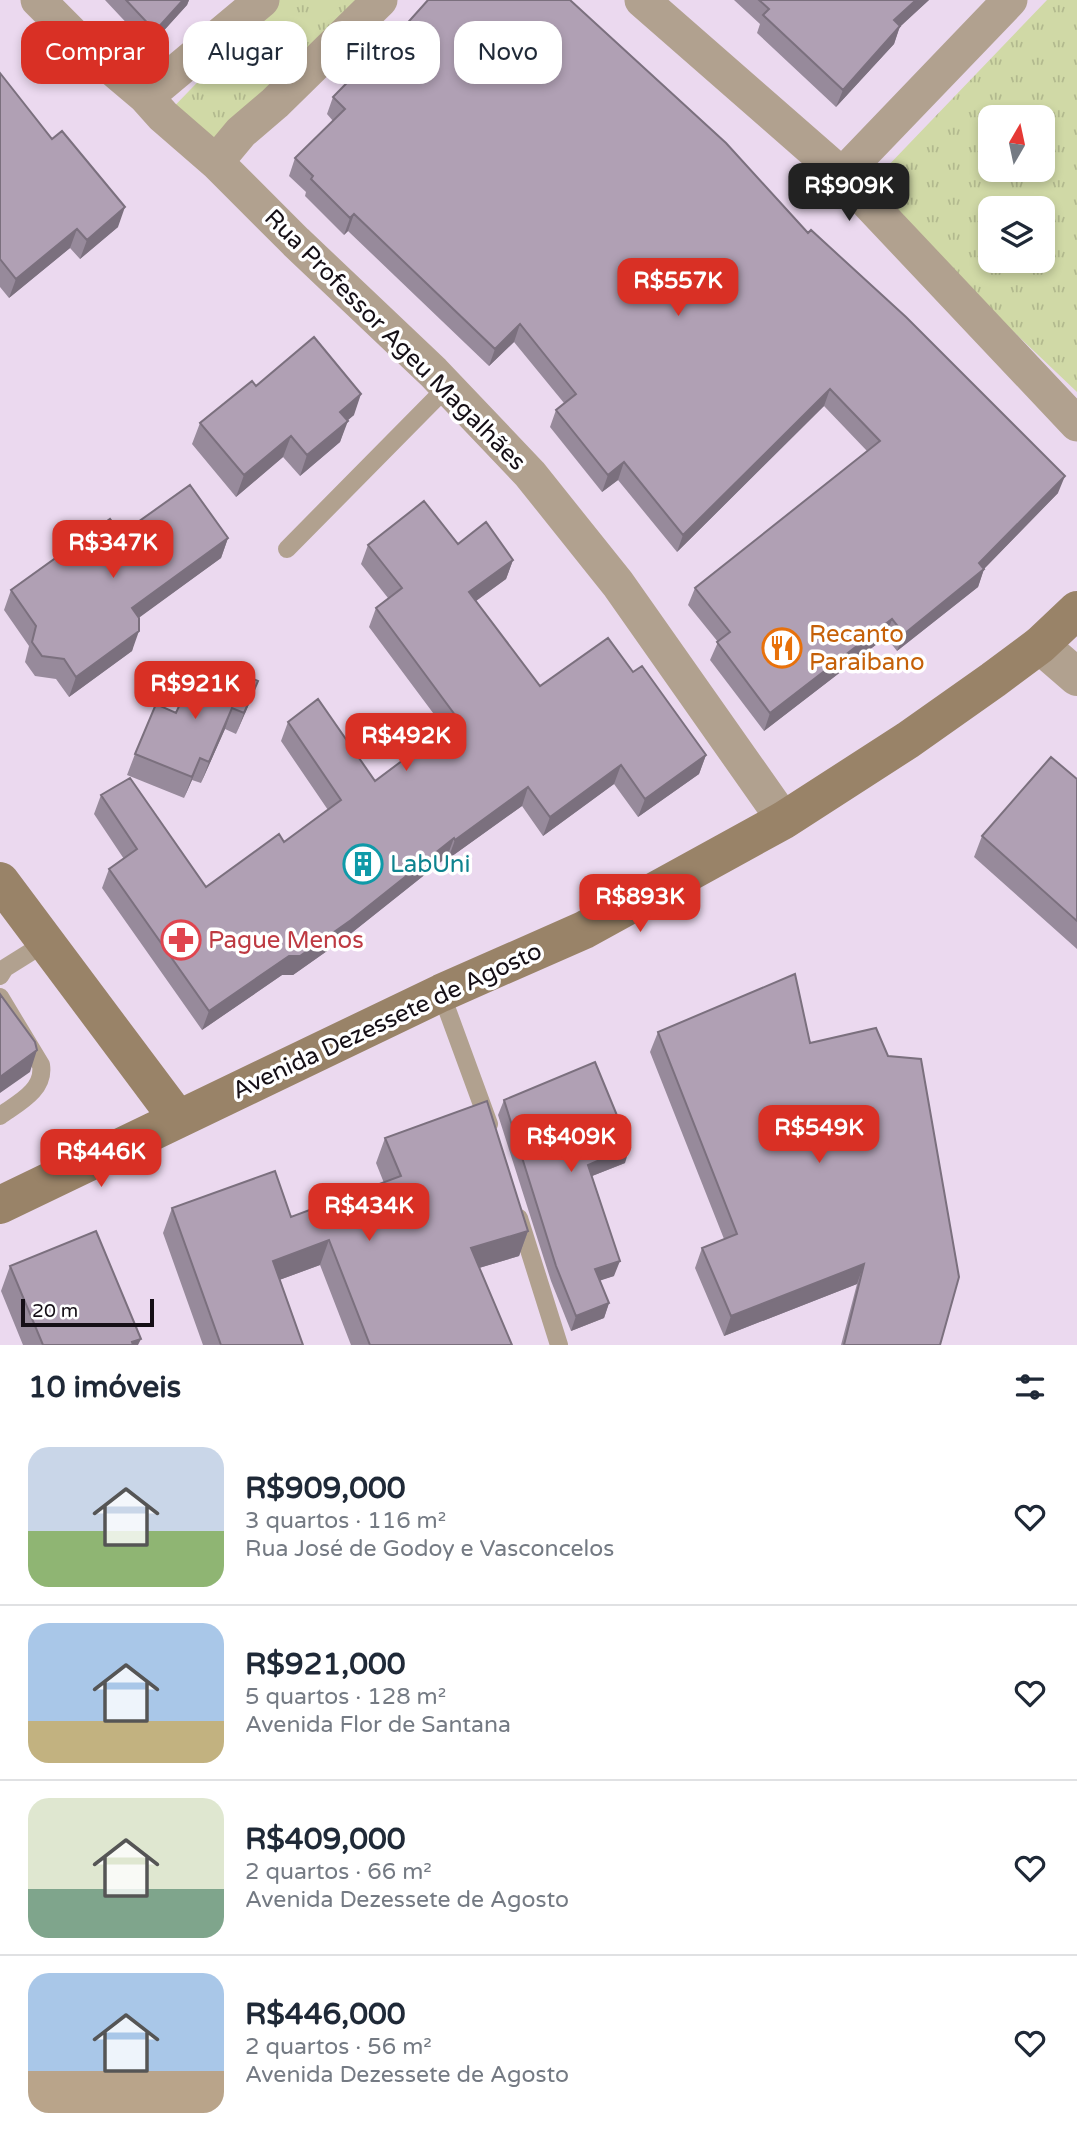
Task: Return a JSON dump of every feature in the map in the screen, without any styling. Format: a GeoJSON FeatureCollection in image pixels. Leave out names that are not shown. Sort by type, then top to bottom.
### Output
{"type":"FeatureCollection","features":[{"type":"Feature","properties":{"kind":"main road","name":"Avenida Dezessete de Agosto"},"geometry":{"type":"LineString","coordinates":[[0,1205],[441,993],[584,930],[784,820],[908,740],[1040,645],[1077,610]]}},
{"type":"Feature","properties":{"kind":"main road"},"geometry":{"type":"LineString","coordinates":[[0,881],[178,1119]]}},
{"type":"Feature","properties":{"kind":"street","name":"Rua Professor Ageu Magalhães"},"geometry":{"type":"LineString","coordinates":[[38,0],[75,37],[146,97],[163,116],[216,162],[447,387],[530,474],[618,584],[784,820]]}},
{"type":"Feature","properties":{"kind":"street"},"geometry":{"type":"LineString","coordinates":[[146,97],[262,0]]}},
{"type":"Feature","properties":{"kind":"street"},"geometry":{"type":"LineString","coordinates":[[216,162],[241,132],[284,95],[380,0]]}},
{"type":"Feature","properties":{"kind":"street"},"geometry":{"type":"LineString","coordinates":[[642,0],[842,175],[1077,424]]}},
{"type":"Feature","properties":{"kind":"street"},"geometry":{"type":"LineString","coordinates":[[842,175],[1010,0]]}},
{"type":"Feature","properties":{"kind":"street"},"geometry":{"type":"LineString","coordinates":[[1040,645],[1077,677]]}},
{"type":"Feature","properties":{"kind":"lane"},"geometry":{"type":"LineString","coordinates":[[286,549],[447,387]]}},
{"type":"Feature","properties":{"kind":"lane"},"geometry":{"type":"LineString","coordinates":[[0,976],[5,968],[45,943]]}},
{"type":"Feature","properties":{"kind":"lane"},"geometry":{"type":"LineString","coordinates":[[441,993],[493,1137]]}},
{"type":"Feature","properties":{"kind":"lane"},"geometry":{"type":"LineString","coordinates":[[0,997],[41,1065],[43,1075],[38,1087],[0,1116]]}},
{"type":"Feature","properties":{"kind":"lane"},"geometry":{"type":"LineString","coordinates":[[514,1202],[559,1345]]}},
{"type":"Feature","properties":{"kind":"green space"},"geometry":{"type":"Polygon","coordinates":[[[277,0],[387,0],[363,21],[321,21],[321,58],[307,71],[307,21],[257,21],[277,0]]]}},
{"type":"Feature","properties":{"kind":"green space"},"geometry":{"type":"Polygon","coordinates":[[[1047,0],[1077,0],[1077,392],[940,262],[881,200],[879,187],[883,171],[1047,0]]]}},
{"type":"Feature","properties":{"kind":"green space"},"geometry":{"type":"Polygon","coordinates":[[[196,84],[292,84],[218,149],[159,122],[196,84]]]}},
{"type":"Feature","properties":{"kind":"building"},"geometry":{"type":"Polygon","coordinates":[[[126,0],[183,0],[164,21],[146,21],[126,0]]]}},
{"type":"Feature","properties":{"kind":"building"},"geometry":{"type":"Polygon","coordinates":[[[428,0],[570,0],[726,143],[808,233],[811,230],[906,317],[1065,476],[979,563],[984,569],[904,634],[892,619],[770,713],[717,642],[730,632],[695,588],[880,441],[830,389],[683,535],[624,462],[608,475],[556,410],[576,394],[520,324],[495,349],[354,214],[350,218],[311,179],[313,176],[295,158],[345,109],[333,97],[346,84],[440,84],[440,21],[409,21],[428,0]]]}},
{"type":"Feature","properties":{"kind":"building"},"geometry":{"type":"Polygon","coordinates":[[[759,0],[916,0],[894,20],[900,26],[843,90],[763,15],[769,9],[759,0]]]}},
{"type":"Feature","properties":{"kind":"building"},"geometry":{"type":"Polygon","coordinates":[[[0,73],[52,139],[62,131],[125,207],[87,240],[77,229],[16,279],[0,259],[0,73]]]}},
{"type":"Feature","properties":{"kind":"building"},"geometry":{"type":"Polygon","coordinates":[[[314,337],[361,394],[340,412],[348,421],[307,455],[291,436],[244,475],[200,423],[252,381],[256,386],[314,337]]]}},
{"type":"Feature","properties":{"kind":"building"},"geometry":{"type":"Polygon","coordinates":[[[190,485],[228,538],[132,608],[139,618],[139,631],[76,677],[64,659],[42,656],[32,642],[36,626],[11,590],[110,519],[121,534],[190,485]]]}},
{"type":"Feature","properties":{"kind":"building"},"geometry":{"type":"Polygon","coordinates":[[[424,501],[458,544],[486,522],[513,560],[469,592],[540,686],[608,638],[633,672],[642,666],[706,755],[645,799],[621,765],[550,817],[528,787],[455,840],[454,838],[351,920],[300,956],[289,956],[209,1011],[109,869],[137,849],[101,795],[130,778],[206,887],[279,834],[284,842],[341,800],[288,722],[318,699],[375,781],[458,719],[376,608],[402,588],[368,545],[424,501]]]}},
{"type":"Feature","properties":{"kind":"building"},"geometry":{"type":"Polygon","coordinates":[[[217,663],[258,681],[244,713],[232,708],[209,762],[200,758],[192,777],[135,754],[156,704],[176,713],[191,679],[207,686],[217,663]]]}},
{"type":"Feature","properties":{"kind":"building"},"geometry":{"type":"Polygon","coordinates":[[[1051,757],[1077,779],[1077,921],[982,836],[1051,757]]]}},
{"type":"Feature","properties":{"kind":"building"},"geometry":{"type":"Polygon","coordinates":[[[795,974],[810,1043],[876,1028],[888,1056],[921,1059],[959,1277],[940,1345],[844,1345],[864,1264],[731,1316],[702,1248],[737,1234],[658,1032],[795,974]]]}},
{"type":"Feature","properties":{"kind":"building"},"geometry":{"type":"Polygon","coordinates":[[[0,994],[35,1042],[37,1050],[0,1077],[0,994]]]}},
{"type":"Feature","properties":{"kind":"building"},"geometry":{"type":"Polygon","coordinates":[[[595,1062],[630,1147],[588,1165],[620,1261],[595,1269],[609,1303],[576,1316],[556,1266],[504,1100],[595,1062]]]}},
{"type":"Feature","properties":{"kind":"building"},"geometry":{"type":"Polygon","coordinates":[[[487,1101],[528,1231],[471,1248],[512,1345],[370,1345],[329,1240],[273,1261],[303,1345],[221,1345],[172,1208],[275,1171],[291,1217],[401,1176],[385,1138],[487,1101]]]}},
{"type":"Feature","properties":{"kind":"building"},"geometry":{"type":"Polygon","coordinates":[[[96,1231],[141,1339],[132,1342],[133,1345],[43,1345],[10,1266],[96,1231]]]}},
{"type":"Feature","properties":{"kind":"place","name":"Recanto Paraibano"},"geometry":{"type":"Point","coordinates":[782,648]}},
{"type":"Feature","properties":{"kind":"place","name":"LabUni"},"geometry":{"type":"Point","coordinates":[363,864]}},
{"type":"Feature","properties":{"kind":"place","name":"Pague Menos"},"geometry":{"type":"Point","coordinates":[181,940]}}]}
